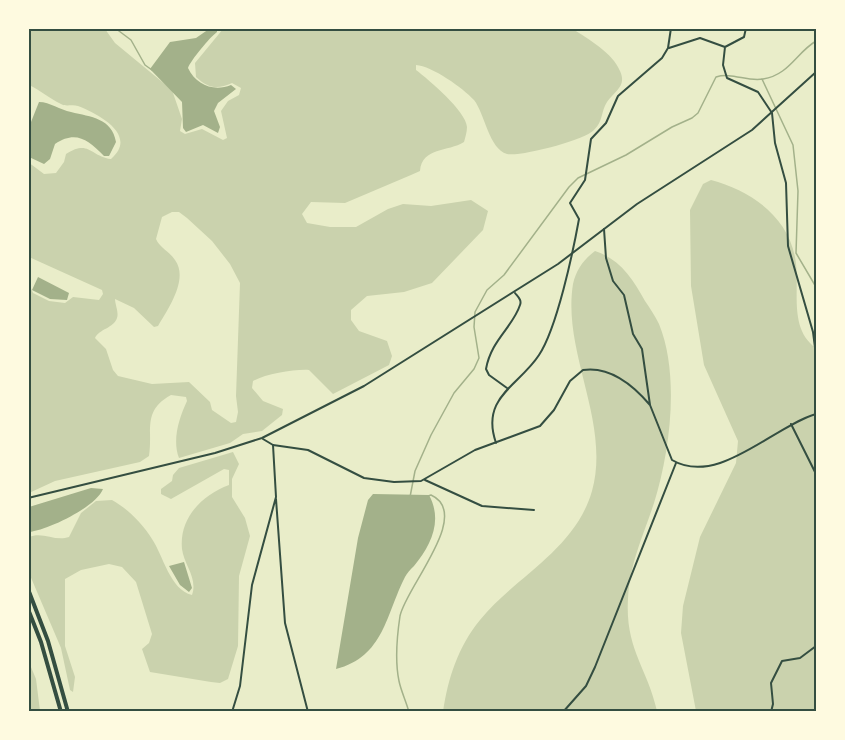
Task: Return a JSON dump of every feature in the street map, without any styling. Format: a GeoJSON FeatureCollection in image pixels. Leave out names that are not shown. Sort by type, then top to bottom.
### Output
{"type":"FeatureCollection","features":[{"type":"Feature","properties":{"kind":"highway"},"geometry":{"type":"LineString","coordinates":[[28,588],[48,641],[68,711]]}},
{"type":"Feature","properties":{"kind":"highway"},"geometry":{"type":"LineString","coordinates":[[28,609],[41,642],[60,711]]}},
{"type":"Feature","properties":{"kind":"street"},"geometry":{"type":"LineString","coordinates":[[496,443],[492,417],[507,388],[541,353],[572,258],[579,219],[570,203],[585,180],[591,138],[606,123],[618,96],[657,64],[667,48],[671,28]]}},
{"type":"Feature","properties":{"kind":"street"},"geometry":{"type":"LineString","coordinates":[[667,48],[700,38],[725,47],[744,37],[746,28]]}},
{"type":"Feature","properties":{"kind":"street"},"geometry":{"type":"LineString","coordinates":[[725,47],[723,65],[727,78],[758,92],[772,113],[775,143],[786,183],[788,246],[815,331],[816,355]]}},
{"type":"Feature","properties":{"kind":"street"},"geometry":{"type":"LineString","coordinates":[[28,498],[215,453],[262,438],[364,386],[558,264],[678,175],[752,130],[816,72]]}},
{"type":"Feature","properties":{"kind":"street"},"geometry":{"type":"LineString","coordinates":[[604,229],[606,258],[613,281],[624,295],[633,334],[642,349],[650,405],[672,460],[687,467],[697,467],[736,458],[791,424],[816,414]]}},
{"type":"Feature","properties":{"kind":"street"},"geometry":{"type":"LineString","coordinates":[[507,388],[489,375],[486,369],[492,348],[520,306],[519,297],[514,293]]}},
{"type":"Feature","properties":{"kind":"street"},"geometry":{"type":"LineString","coordinates":[[262,438],[273,445],[308,450],[364,478],[394,482],[425,480],[459,459],[534,429],[547,419],[570,381],[583,370],[603,370],[630,384],[650,405]]}},
{"type":"Feature","properties":{"kind":"street"},"geometry":{"type":"LineString","coordinates":[[791,424],[816,474]]}},
{"type":"Feature","properties":{"kind":"street"},"geometry":{"type":"LineString","coordinates":[[273,445],[285,623],[308,711]]}},
{"type":"Feature","properties":{"kind":"street"},"geometry":{"type":"LineString","coordinates":[[563,711],[586,686],[595,667],[676,463]]}},
{"type":"Feature","properties":{"kind":"street"},"geometry":{"type":"LineString","coordinates":[[425,480],[482,506],[534,510]]}},
{"type":"Feature","properties":{"kind":"street"},"geometry":{"type":"LineString","coordinates":[[232,711],[240,686],[252,585],[276,497]]}},
{"type":"Feature","properties":{"kind":"street"},"geometry":{"type":"LineString","coordinates":[[771,711],[773,704],[771,683],[782,661],[800,658],[816,646]]}},
{"type":"Feature","properties":{"kind":"shaded area"},"geometry":{"type":"Polygon","coordinates":[[[29,29],[105,29],[115,43],[172,90],[182,119],[180,131],[185,134],[202,129],[223,140],[227,138],[221,111],[228,101],[239,95],[241,88],[232,83],[222,87],[205,84],[196,77],[195,63],[223,29],[573,29],[612,58],[622,76],[619,88],[605,105],[594,130],[566,143],[507,154],[496,145],[478,106],[469,95],[438,73],[416,65],[416,70],[446,96],[465,120],[467,127],[464,142],[431,154],[425,158],[420,171],[411,175],[345,203],[311,202],[302,214],[307,223],[330,227],[356,227],[388,209],[403,204],[431,206],[471,200],[488,211],[483,230],[432,283],[404,292],[367,296],[351,310],[351,320],[359,331],[387,341],[392,356],[389,365],[333,394],[309,370],[281,372],[259,378],[253,381],[252,388],[263,401],[283,409],[282,415],[262,431],[243,434],[230,443],[179,458],[176,444],[177,429],[187,401],[186,397],[171,395],[162,401],[152,414],[149,456],[140,462],[55,481],[29,493],[29,284],[33,293],[49,301],[65,303],[73,297],[99,300],[103,294],[102,290],[29,257],[28,162],[44,174],[56,173],[64,162],[66,154],[74,150],[85,148],[111,159],[118,150],[120,142],[113,127],[97,115],[78,106],[63,105],[29,85],[29,29]],[[172,212],[162,217],[156,239],[175,260],[180,276],[175,294],[158,326],[154,327],[134,308],[115,299],[117,318],[95,338],[106,349],[113,370],[118,376],[152,384],[189,382],[210,402],[212,410],[231,423],[236,422],[240,283],[230,264],[212,241],[179,212],[172,212]]]}},
{"type":"Feature","properties":{"kind":"shaded area"},"geometry":{"type":"Polygon","coordinates":[[[209,29],[217,29],[217,32],[188,68],[196,79],[206,86],[218,88],[231,85],[236,89],[218,103],[214,111],[220,127],[218,133],[203,125],[186,132],[183,128],[182,102],[148,67],[150,69],[170,42],[196,38],[209,29]]]}},
{"type":"Feature","properties":{"kind":"shaded area"},"geometry":{"type":"Polygon","coordinates":[[[39,102],[93,117],[105,123],[114,134],[116,142],[109,156],[104,156],[93,145],[76,137],[55,144],[50,159],[44,164],[29,157],[29,127],[39,102]]]}},
{"type":"Feature","properties":{"kind":"shaded area"},"geometry":{"type":"Polygon","coordinates":[[[711,180],[739,190],[764,206],[784,229],[795,257],[798,318],[807,340],[816,348],[816,711],[696,711],[681,633],[683,606],[700,537],[736,463],[738,441],[704,365],[691,286],[690,210],[703,184],[711,180]]]}},
{"type":"Feature","properties":{"kind":"shaded area"},"geometry":{"type":"Polygon","coordinates":[[[595,251],[612,259],[636,285],[659,324],[669,366],[670,414],[664,461],[654,503],[634,561],[628,599],[628,616],[633,645],[657,711],[443,712],[455,663],[472,630],[494,604],[559,546],[584,512],[592,491],[596,465],[596,439],[579,362],[571,310],[576,274],[584,261],[595,251]]]}},
{"type":"Feature","properties":{"kind":"shaded area"},"geometry":{"type":"Polygon","coordinates":[[[38,277],[69,293],[67,300],[50,299],[32,290],[38,277]]]}},
{"type":"Feature","properties":{"kind":"shaded area"},"geometry":{"type":"Polygon","coordinates":[[[233,452],[239,464],[232,479],[232,497],[245,518],[250,536],[239,576],[238,646],[228,679],[220,683],[150,672],[142,649],[149,643],[152,634],[136,582],[122,567],[109,564],[81,570],[65,579],[65,646],[75,677],[73,692],[70,690],[61,648],[29,573],[29,537],[39,535],[69,537],[81,513],[96,501],[112,500],[144,527],[173,579],[184,592],[192,595],[192,577],[182,549],[184,527],[201,501],[229,485],[229,470],[224,469],[171,499],[161,494],[161,489],[172,481],[173,475],[179,468],[233,452]]]}},
{"type":"Feature","properties":{"kind":"shaded area"},"geometry":{"type":"Polygon","coordinates":[[[91,488],[103,489],[99,496],[82,510],[59,522],[29,532],[29,507],[91,488]]]}},
{"type":"Feature","properties":{"kind":"shaded area"},"geometry":{"type":"Polygon","coordinates":[[[373,494],[429,495],[435,514],[435,523],[430,541],[405,577],[374,644],[352,663],[336,669],[358,538],[368,500],[373,494]]]}},
{"type":"Feature","properties":{"kind":"shaded area"},"geometry":{"type":"Polygon","coordinates":[[[184,562],[192,588],[189,592],[180,585],[169,566],[184,562]]]}},
{"type":"Feature","properties":{"kind":"shaded area"},"geometry":{"type":"Polygon","coordinates":[[[28,660],[36,679],[40,711],[29,711],[28,660]]]}},
{"type":"Feature","properties":{"kind":"waterway"},"geometry":{"type":"LineString","coordinates":[[115,28],[131,40],[145,65],[152,70]]}},
{"type":"Feature","properties":{"kind":"waterway"},"geometry":{"type":"LineString","coordinates":[[410,497],[415,471],[431,435],[454,393],[474,369],[479,358],[474,327],[475,312],[487,290],[504,275],[569,187],[578,178],[626,155],[672,127],[692,118],[698,113],[716,77],[728,76],[757,80],[772,77],[786,68],[816,41]]}},
{"type":"Feature","properties":{"kind":"waterway"},"geometry":{"type":"LineString","coordinates":[[762,79],[793,145],[798,191],[796,253],[816,287]]}},
{"type":"Feature","properties":{"kind":"waterway"},"geometry":{"type":"LineString","coordinates":[[409,712],[398,674],[397,649],[400,616],[404,604],[433,552],[445,518],[442,505],[431,495],[428,496]]}}]}
